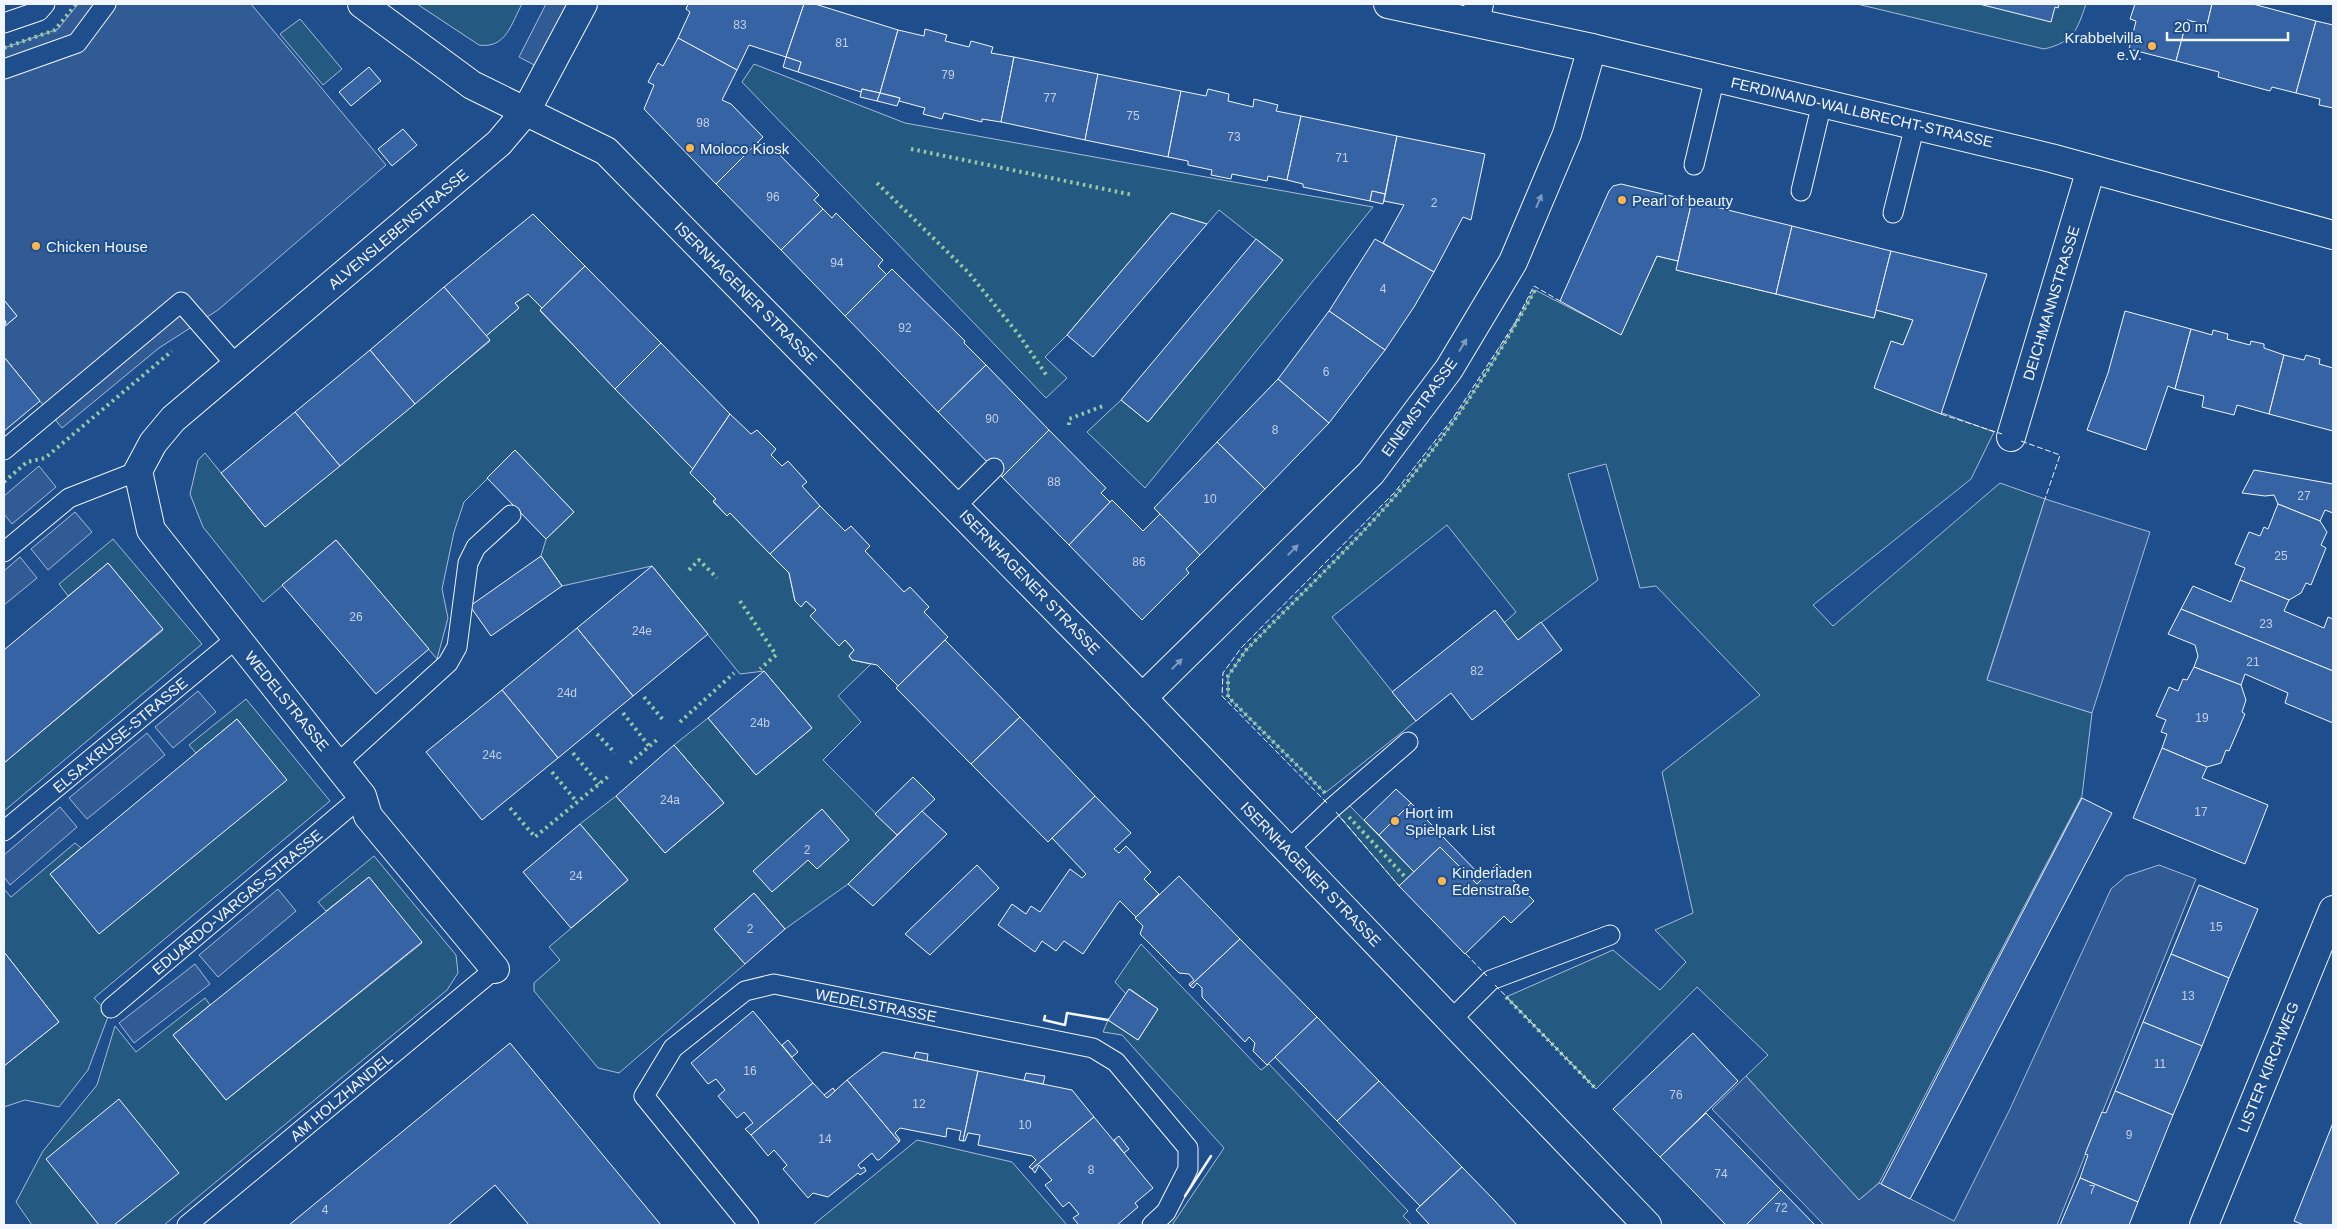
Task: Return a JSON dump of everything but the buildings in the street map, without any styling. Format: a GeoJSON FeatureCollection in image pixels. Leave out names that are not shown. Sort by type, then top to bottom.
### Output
{"type":"FeatureCollection","features":[{"type":"Feature","properties":{"kind":"street","name":"ISERNHAGENER STRASSE"},"geometry":{"type":"LineString","coordinates":[[362,4],[472,85],[606,151],[956,506],[1647,1225]]}},
{"type":"Feature","properties":{"kind":"street","name":"ALVENSLEBENSTRASSE"},"geometry":{"type":"LineString","coordinates":[[138,471],[153,443],[173,419],[499,143],[526,111],[582,4]]}},
{"type":"Feature","properties":{"kind":"street","name":"FERDINAND-WALLBRECHT-STRASSE"},"geometry":{"type":"LineString","coordinates":[[1388,4],[1477,13],[1592,48],[2091,169],[2333,234]]}},
{"type":"Feature","properties":{"kind":"street","name":"EINEMSTRASSE"},"geometry":{"type":"LineString","coordinates":[[1142,698],[1371,473],[1449,369],[1513,262],[1567,134],[1592,48]]}},
{"type":"Feature","properties":{"kind":"street","name":"DEICHMANNSTRASSE"},"geometry":{"type":"LineString","coordinates":[[2011,437],[2091,169]]}},
{"type":"Feature","properties":{"kind":"street","name":"WEDELSTRASSE"},"geometry":{"type":"LineString","coordinates":[[138,471],[151,530],[362,796],[368,816],[495,969]]}},
{"type":"Feature","properties":{"kind":"street","name":"LISTER KIRCHWEG"},"geometry":{"type":"LineString","coordinates":[[2204,1225],[2333,910]]}},
{"type":"Feature","properties":{"kind":"lane"},"geometry":{"type":"LineString","coordinates":[[4,24],[39,11],[45,4]]}},
{"type":"Feature","properties":{"kind":"lane"},"geometry":{"type":"LineString","coordinates":[[4,68],[77,43],[106,4]]}},
{"type":"Feature","properties":{"kind":"lane"},"geometry":{"type":"LineString","coordinates":[[1694,165],[1715,77]]}},
{"type":"Feature","properties":{"kind":"lane"},"geometry":{"type":"LineString","coordinates":[[1801,191],[1822,103]]}},
{"type":"Feature","properties":{"kind":"lane"},"geometry":{"type":"LineString","coordinates":[[1893,213],[1914,125]]}},
{"type":"Feature","properties":{"kind":"lane"},"geometry":{"type":"LineString","coordinates":[[4,450],[181,302],[237,366]]}},
{"type":"Feature","properties":{"kind":"lane"},"geometry":{"type":"LineString","coordinates":[[956,506],[994,468]]}},
{"type":"Feature","properties":{"kind":"lane"},"geometry":{"type":"LineString","coordinates":[[4,552],[69,498],[138,471]]}},
{"type":"Feature","properties":{"kind":"lane"},"geometry":{"type":"LineString","coordinates":[[337,764],[448,663],[457,647],[463,615],[468,563],[476,546],[511,515]]}},
{"type":"Feature","properties":{"kind":"lane","name":"ELSA-KRUSE-STRASSE"},"geometry":{"type":"LineString","coordinates":[[4,831],[237,638]]}},
{"type":"Feature","properties":{"kind":"lane"},"geometry":{"type":"LineString","coordinates":[[1288,850],[1332,808],[1408,742]]}},
{"type":"Feature","properties":{"kind":"lane","name":"EDUARDO-VARGAS-STRASSE"},"geometry":{"type":"LineString","coordinates":[[111,1008],[362,796]]}},
{"type":"Feature","properties":{"kind":"lane"},"geometry":{"type":"LineString","coordinates":[[1451,1020],[1491,980],[1610,935]]}},
{"type":"Feature","properties":{"kind":"lane","name":"AM HOLZHANDEL"},"geometry":{"type":"LineString","coordinates":[[187,1225],[495,969]]}},
{"type":"Feature","properties":{"kind":"lane","name":"WEDELSTRASSE"},"geometry":{"type":"LineString","coordinates":[[749,1225],[644,1096],[673,1048],[745,991],[774,984],[1093,1048],[1116,1062],[1188,1148],[1188,1169],[1166,1212],[1152,1225]]}},
{"type":"Feature","properties":{"kind":"shaded area"},"geometry":{"type":"Polygon","coordinates":[[[78,4],[251,4],[386,165],[218,310],[159,348],[62,428],[4,357],[4,327],[17,316],[4,300],[4,48],[58,29],[78,4]]]}},
{"type":"Feature","properties":{"kind":"shaded area"},"geometry":{"type":"Polygon","coordinates":[[[417,4],[522,4],[511,27],[502,39],[496,43],[479,45],[417,4]]]}},
{"type":"Feature","properties":{"kind":"shaded area"},"geometry":{"type":"Polygon","coordinates":[[[546,4],[567,4],[536,66],[519,57],[546,4]]]}},
{"type":"Feature","properties":{"kind":"shaded area"},"geometry":{"type":"Polygon","coordinates":[[[1857,4],[2086,4],[2073,34],[2062,43],[2044,49],[1857,4]]]}},
{"type":"Feature","properties":{"kind":"shaded area"},"geometry":{"type":"Polygon","coordinates":[[[300,19],[342,69],[323,85],[280,34],[300,19]]]}},
{"type":"Feature","properties":{"kind":"shaded area"},"geometry":{"type":"Polygon","coordinates":[[[754,64],[905,123],[1373,207],[1145,488],[1087,432],[1121,400],[1148,422],[1282,260],[1219,210],[1207,224],[1171,213],[1067,335],[1045,357],[1067,378],[1046,398],[742,82],[754,64]]]}},
{"type":"Feature","properties":{"kind":"shaded area"},"geometry":{"type":"Polygon","coordinates":[[[1657,256],[1678,261],[1677,270],[1874,318],[1876,310],[1913,320],[1903,345],[1891,342],[1875,388],[1994,432],[1971,479],[1813,605],[1833,626],[2000,483],[2045,499],[1987,679],[2092,713],[2082,796],[1879,1183],[1859,1200],[1746,1076],[1768,1055],[1697,987],[1596,1089],[1506,997],[1613,950],[1660,990],[1686,962],[1655,930],[1693,913],[1662,772],[1760,695],[1656,586],[1640,588],[1606,464],[1568,474],[1598,580],[1518,640],[1504,623],[1516,612],[1447,525],[1332,617],[1416,721],[1325,793],[1228,697],[1228,676],[1246,650],[1342,554],[1397,494],[1436,446],[1488,370],[1535,290],[1621,334],[1657,256]]]}},
{"type":"Feature","properties":{"kind":"shaded area"},"geometry":{"type":"Polygon","coordinates":[[[528,294],[542,308],[540,311],[693,469],[690,473],[716,499],[713,502],[727,516],[730,513],[789,573],[795,601],[806,601],[816,610],[839,645],[845,640],[854,650],[849,656],[852,660],[871,664],[838,696],[861,722],[823,760],[897,835],[848,884],[785,929],[754,893],[714,929],[745,964],[619,1073],[598,1068],[534,991],[534,983],[560,960],[549,947],[628,880],[580,824],[616,796],[665,853],[724,803],[674,745],[708,718],[756,775],[812,728],[764,671],[740,674],[652,566],[562,586],[541,556],[546,539],[574,512],[515,451],[464,502],[454,532],[442,589],[448,618],[437,659],[336,540],[263,602],[203,527],[190,494],[198,460],[205,453],[265,527],[490,341],[486,336],[519,308],[515,303],[528,294]]]}},
{"type":"Feature","properties":{"kind":"shaded area"},"geometry":{"type":"Polygon","coordinates":[[[39,466],[56,487],[12,524],[4,514],[4,496],[39,466]]]}},
{"type":"Feature","properties":{"kind":"shaded area"},"geometry":{"type":"Polygon","coordinates":[[[2045,499],[2150,532],[2092,713],[1987,680],[2045,499]]]}},
{"type":"Feature","properties":{"kind":"shaded area"},"geometry":{"type":"Polygon","coordinates":[[[75,512],[92,532],[48,570],[31,549],[75,512]]]}},
{"type":"Feature","properties":{"kind":"shaded area"},"geometry":{"type":"Polygon","coordinates":[[[113,539],[202,644],[4,811],[4,763],[163,630],[108,563],[68,596],[59,584],[113,539]]]}},
{"type":"Feature","properties":{"kind":"shaded area"},"geometry":{"type":"Polygon","coordinates":[[[20,557],[37,578],[4,605],[4,571],[20,557]]]}},
{"type":"Feature","properties":{"kind":"shaded area"},"geometry":{"type":"Polygon","coordinates":[[[198,691],[216,712],[173,748],[155,727],[198,691]]]}},
{"type":"Feature","properties":{"kind":"shaded area"},"geometry":{"type":"Polygon","coordinates":[[[246,699],[330,801],[94,998],[109,1014],[88,1070],[59,1107],[25,1100],[4,1107],[4,1066],[59,1022],[4,952],[4,889],[11,897],[75,843],[81,848],[50,874],[99,933],[286,780],[237,719],[196,753],[189,745],[246,699]]]}},
{"type":"Feature","properties":{"kind":"shaded area"},"geometry":{"type":"Polygon","coordinates":[[[147,733],[165,755],[87,819],[69,798],[147,733]]]}},
{"type":"Feature","properties":{"kind":"shaded area"},"geometry":{"type":"Polygon","coordinates":[[[1349,805],[1414,872],[1399,886],[1338,815],[1349,805]]]}},
{"type":"Feature","properties":{"kind":"shaded area"},"geometry":{"type":"Polygon","coordinates":[[[60,807],[77,827],[10,885],[4,877],[4,855],[60,807]]]}},
{"type":"Feature","properties":{"kind":"shaded area"},"geometry":{"type":"Polygon","coordinates":[[[374,856],[456,955],[458,973],[447,990],[164,1225],[32,1225],[16,1202],[43,1151],[97,1085],[115,1026],[136,1052],[205,998],[210,1005],[173,1035],[226,1100],[422,943],[369,877],[326,911],[318,902],[374,856]]]}},
{"type":"Feature","properties":{"kind":"shaded area"},"geometry":{"type":"Polygon","coordinates":[[[2159,865],[2196,879],[2057,1225],[1824,1225],[1712,1109],[1746,1076],[1859,1200],[1879,1183],[1954,1221],[2010,1109],[2111,889],[2126,876],[2159,865]]]}},
{"type":"Feature","properties":{"kind":"shaded area"},"geometry":{"type":"Polygon","coordinates":[[[278,889],[296,911],[218,977],[199,955],[278,889]]]}},
{"type":"Feature","properties":{"kind":"shaded area"},"geometry":{"type":"Polygon","coordinates":[[[1141,944],[1261,1070],[1269,1064],[1408,1211],[1403,1216],[1412,1225],[1172,1225],[1224,1148],[1122,1035],[1103,1032],[1108,1020],[1138,1040],[1158,1009],[1130,989],[1126,994],[1115,982],[1141,944]]]}},
{"type":"Feature","properties":{"kind":"shaded area"},"geometry":{"type":"Polygon","coordinates":[[[195,964],[210,984],[134,1043],[119,1023],[195,964]]]}},
{"type":"Feature","properties":{"kind":"shaded area"},"geometry":{"type":"Polygon","coordinates":[[[917,1140],[1012,1162],[1067,1225],[813,1225],[917,1140]]]}},
{"type":"Feature","properties":{"kind":"hedge"},"geometry":{"type":"LineString","coordinates":[[4,48],[55,30],[76,4]]}},
{"type":"Feature","properties":{"kind":"hedge"},"geometry":{"type":"LineString","coordinates":[[911,149],[1133,195]]}},
{"type":"Feature","properties":{"kind":"hedge"},"geometry":{"type":"LineString","coordinates":[[877,183],[968,272],[1019,335],[1047,376]]}},
{"type":"Feature","properties":{"kind":"hedge"},"geometry":{"type":"LineString","coordinates":[[1325,793],[1228,697],[1228,676],[1246,650],[1361,534],[1417,470],[1454,421],[1504,343],[1535,290]]}},
{"type":"Feature","properties":{"kind":"hedge"},"geometry":{"type":"LineString","coordinates":[[4,482],[27,462],[45,458],[172,351]]}},
{"type":"Feature","properties":{"kind":"hedge"},"geometry":{"type":"LineString","coordinates":[[1069,425],[1069,419],[1103,406]]}},
{"type":"Feature","properties":{"kind":"hedge"},"geometry":{"type":"LineString","coordinates":[[689,570],[699,560],[717,578]]}},
{"type":"Feature","properties":{"kind":"hedge"},"geometry":{"type":"LineString","coordinates":[[740,601],[776,655],[760,669]]}},
{"type":"Feature","properties":{"kind":"hedge"},"geometry":{"type":"LineString","coordinates":[[680,722],[734,673]]}},
{"type":"Feature","properties":{"kind":"hedge"},"geometry":{"type":"LineString","coordinates":[[644,697],[664,721]]}},
{"type":"Feature","properties":{"kind":"hedge"},"geometry":{"type":"LineString","coordinates":[[623,713],[649,746]]}},
{"type":"Feature","properties":{"kind":"hedge"},"geometry":{"type":"LineString","coordinates":[[597,734],[615,753]]}},
{"type":"Feature","properties":{"kind":"hedge"},"geometry":{"type":"LineString","coordinates":[[630,763],[659,738]]}},
{"type":"Feature","properties":{"kind":"hedge"},"geometry":{"type":"LineString","coordinates":[[573,753],[599,784]]}},
{"type":"Feature","properties":{"kind":"hedge"},"geometry":{"type":"LineString","coordinates":[[552,772],[577,802]]}},
{"type":"Feature","properties":{"kind":"hedge"},"geometry":{"type":"LineString","coordinates":[[510,808],[535,837],[610,775]]}},
{"type":"Feature","properties":{"kind":"hedge"},"geometry":{"type":"LineString","coordinates":[[1349,817],[1407,879]]}},
{"type":"Feature","properties":{"kind":"hedge"},"geometry":{"type":"LineString","coordinates":[[1506,997],[1596,1089]]}},
{"type":"Feature","properties":{"kind":"fence"},"geometry":{"type":"LineString","coordinates":[[1327,803],[1222,696],[1223,673],[1241,648],[1395,492],[1453,418],[1515,323],[1534,286],[1560,301]]}},
{"type":"Feature","properties":{"kind":"fence"},"geometry":{"type":"LineString","coordinates":[[1941,414],[2002,434]]}},
{"type":"Feature","properties":{"kind":"fence"},"geometry":{"type":"LineString","coordinates":[[2021,441],[2060,455],[2045,499]]}},
{"type":"Feature","properties":{"kind":"fence"},"geometry":{"type":"LineString","coordinates":[[1336,812],[1399,886]]}},
{"type":"Feature","properties":{"kind":"fence"},"geometry":{"type":"LineString","coordinates":[[1466,954],[1487,976]]}},
{"type":"Feature","properties":{"kind":"fence"},"geometry":{"type":"LineString","coordinates":[[1495,985],[1596,1089]]}},
{"type":"Feature","properties":{"kind":"wall"},"geometry":{"type":"LineString","coordinates":[[1045,1016],[1044,1020],[1065,1025],[1067,1013],[1108,1020]]}},
{"type":"Feature","properties":{"kind":"wall"},"geometry":{"type":"LineString","coordinates":[[1185,1196],[1211,1156]]}},
{"type":"Feature","properties":{"kind":"place","name":"Krabbelvilla e.V."},"geometry":{"type":"Point","coordinates":[2152,46]}},
{"type":"Feature","properties":{"kind":"place","name":"Moloco Kiosk"},"geometry":{"type":"Point","coordinates":[690,148]}},
{"type":"Feature","properties":{"kind":"place","name":"Pearl of beauty"},"geometry":{"type":"Point","coordinates":[1622,200]}},
{"type":"Feature","properties":{"kind":"place","name":"Chicken House"},"geometry":{"type":"Point","coordinates":[36,246]}},
{"type":"Feature","properties":{"kind":"place","name":"Hort im Spielpark List"},"geometry":{"type":"Point","coordinates":[1395,821]}},
{"type":"Feature","properties":{"kind":"place","name":"Kinderladen Edenstraße"},"geometry":{"type":"Point","coordinates":[1442,881]}}]}
